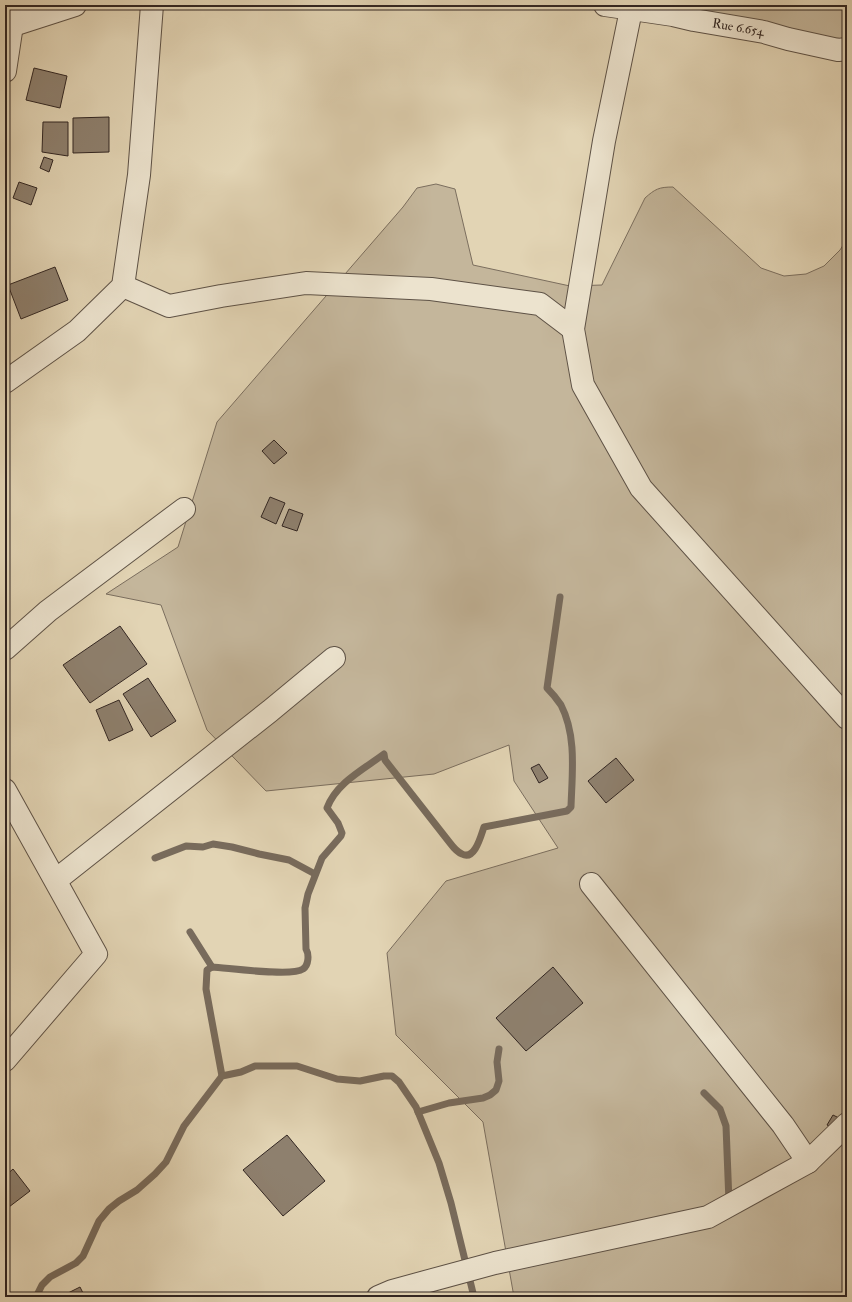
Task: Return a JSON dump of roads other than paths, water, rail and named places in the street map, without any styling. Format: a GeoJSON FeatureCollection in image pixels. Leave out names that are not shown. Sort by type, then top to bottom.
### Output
{"type":"FeatureCollection","features":[{"type":"Feature","properties":{"kind":"street"},"geometry":{"type":"LineString","coordinates":[[5,71],[11,22],[75,5]]}},
{"type":"Feature","properties":{"kind":"street"},"geometry":{"type":"LineString","coordinates":[[5,382],[77,331],[123,286],[139,175],[152,5]]}},
{"type":"Feature","properties":{"kind":"street","name":"Rue 6.654"},"geometry":{"type":"LineString","coordinates":[[605,5],[636,8],[764,32],[831,48],[847,49]]}},
{"type":"Feature","properties":{"kind":"street"},"geometry":{"type":"LineString","coordinates":[[636,8],[604,141],[573,329],[583,385],[641,488],[847,718]]}},
{"type":"Feature","properties":{"kind":"street"},"geometry":{"type":"LineString","coordinates":[[123,286],[169,306],[221,296],[306,283],[431,289],[540,304],[573,329]]}},
{"type":"Feature","properties":{"kind":"street"},"geometry":{"type":"LineString","coordinates":[[5,649],[48,611],[184,509]]}},
{"type":"Feature","properties":{"kind":"street"},"geometry":{"type":"LineString","coordinates":[[56,880],[270,711],[334,658]]}},
{"type":"Feature","properties":{"kind":"street"},"geometry":{"type":"LineString","coordinates":[[5,790],[96,954],[5,1060]]}},
{"type":"Feature","properties":{"kind":"street"},"geometry":{"type":"LineString","coordinates":[[591,884],[783,1125],[808,1162]]}},
{"type":"Feature","properties":{"kind":"street"},"geometry":{"type":"LineString","coordinates":[[378,1297],[392,1291],[495,1263],[708,1217],[808,1162],[847,1124]]}},
{"type":"Feature","properties":{"kind":"waterway"},"geometry":{"type":"LineString","coordinates":[[222,1076],[206,989],[207,970],[212,967],[287,972],[297,971],[305,967],[308,959],[306,949],[305,908],[308,894],[322,858],[342,833],[338,823],[327,808],[337,791],[351,777],[384,754],[385,760],[452,846],[460,853],[467,855],[474,851],[484,827],[567,811],[571,807],[572,755],[569,729],[561,705],[547,688],[560,597]]}},
{"type":"Feature","properties":{"kind":"waterway"},"geometry":{"type":"LineString","coordinates":[[155,858],[186,846],[203,847],[213,844],[289,860],[315,874]]}},
{"type":"Feature","properties":{"kind":"waterway"},"geometry":{"type":"LineString","coordinates":[[190,932],[212,967]]}},
{"type":"Feature","properties":{"kind":"waterway"},"geometry":{"type":"LineString","coordinates":[[418,1112],[449,1103],[483,1098],[490,1095],[496,1090],[499,1081],[497,1062],[499,1049]]}},
{"type":"Feature","properties":{"kind":"waterway"},"geometry":{"type":"LineString","coordinates":[[36,1297],[42,1285],[50,1277],[76,1263],[83,1256],[99,1221],[109,1209],[137,1190],[166,1162],[184,1126],[222,1076],[241,1072],[255,1066],[297,1066],[337,1079],[360,1081],[384,1076],[392,1076],[399,1082],[416,1107],[439,1163],[451,1203],[474,1297]]}},
{"type":"Feature","properties":{"kind":"waterway"},"geometry":{"type":"LineString","coordinates":[[704,1093],[720,1109],[726,1126],[729,1202]]}}]}
